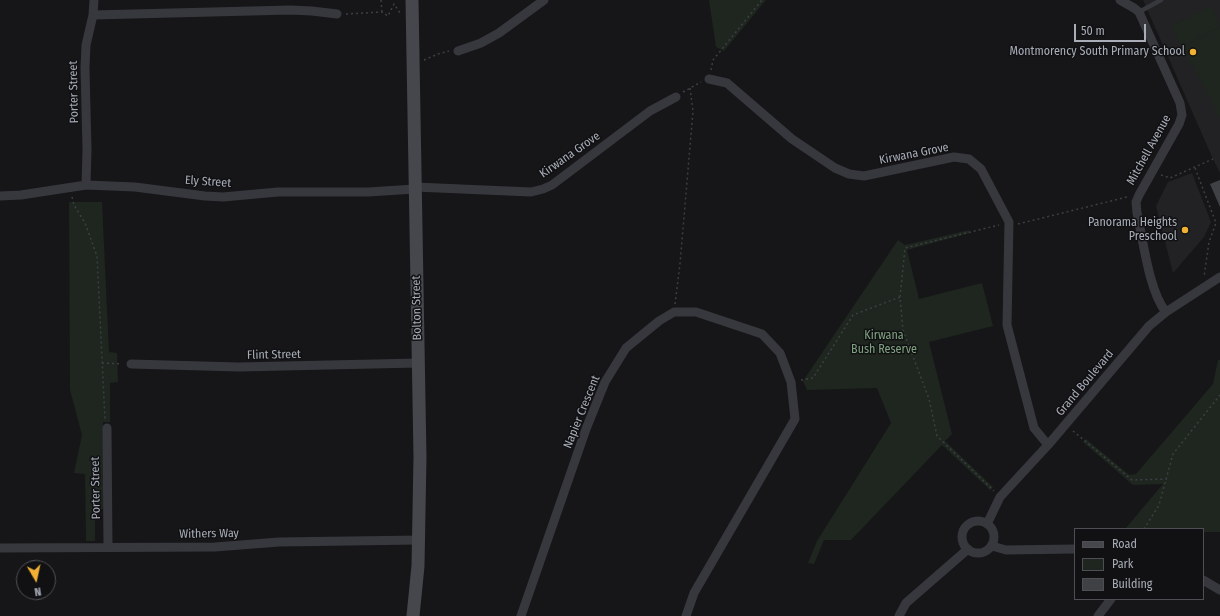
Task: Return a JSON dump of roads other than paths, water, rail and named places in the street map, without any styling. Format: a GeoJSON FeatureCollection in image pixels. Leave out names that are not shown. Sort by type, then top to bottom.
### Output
{"type":"FeatureCollection","features":[{"type":"Feature","properties":{"kind":"main road","name":"Bolton Street"},"geometry":{"type":"LineString","coordinates":[[412,0],[420,457],[418,540],[413,616]]}},
{"type":"Feature","properties":{"kind":"street","name":"Porter Street"},"geometry":{"type":"LineString","coordinates":[[86,185],[87,150],[85,68],[86,45],[93,16],[94,0]]}},
{"type":"Feature","properties":{"kind":"street"},"geometry":{"type":"LineString","coordinates":[[458,51],[481,43],[499,33],[544,0]]}},
{"type":"Feature","properties":{"kind":"street"},"geometry":{"type":"LineString","coordinates":[[1120,0],[1139,12]]}},
{"type":"Feature","properties":{"kind":"street"},"geometry":{"type":"LineString","coordinates":[[93,16],[291,10],[337,14]]}},
{"type":"Feature","properties":{"kind":"street","name":"Mitchell Avenue"},"geometry":{"type":"LineString","coordinates":[[1139,12],[1180,103],[1182,115],[1179,124],[1136,202],[1152,282],[1158,300],[1166,312]]}},
{"type":"Feature","properties":{"kind":"street","name":"Kirwana Grove"},"geometry":{"type":"LineString","coordinates":[[709,79],[727,83],[792,139],[835,168],[849,174],[864,176],[954,157],[969,159],[981,169],[1009,222],[1007,325],[1034,428],[1048,446]]}},
{"type":"Feature","properties":{"kind":"street","name":"Kirwana Grove"},"geometry":{"type":"LineString","coordinates":[[415,188],[531,192],[543,189],[552,185],[650,111],[676,97]]}},
{"type":"Feature","properties":{"kind":"street","name":"Ely Street"},"geometry":{"type":"LineString","coordinates":[[0,196],[21,195],[86,185],[135,187],[223,197],[278,192],[368,192],[415,188]]}},
{"type":"Feature","properties":{"kind":"street","name":"Grand Boulevard"},"geometry":{"type":"LineString","coordinates":[[987,524],[1000,497],[1048,446],[1149,326],[1166,312],[1220,277]]}},
{"type":"Feature","properties":{"kind":"street","name":"Napier Crescent"},"geometry":{"type":"LineString","coordinates":[[521,616],[586,429],[605,382],[626,348],[659,320],[674,312],[696,312],[762,334],[780,353],[791,382],[795,418],[694,593],[686,616]]}},
{"type":"Feature","properties":{"kind":"street","name":"Flint Street"},"geometry":{"type":"LineString","coordinates":[[131,364],[246,367],[418,363]]}},
{"type":"Feature","properties":{"kind":"street","name":"Porter Street"},"geometry":{"type":"LineString","coordinates":[[107,428],[108,547]]}},
{"type":"Feature","properties":{"kind":"street"},"geometry":{"type":"LineString","coordinates":[[980,521],[987,524],[993,530],[994,538],[992,546],[985,552],[976,553],[968,549],[964,543],[963,535],[966,528],[972,523],[980,521]]}},
{"type":"Feature","properties":{"kind":"street","name":"Withers Way"},"geometry":{"type":"LineString","coordinates":[[0,548],[215,547],[279,542],[418,540]]}},
{"type":"Feature","properties":{"kind":"street"},"geometry":{"type":"LineString","coordinates":[[992,546],[1006,550],[1074,549]]}},
{"type":"Feature","properties":{"kind":"street"},"geometry":{"type":"LineString","coordinates":[[899,616],[906,603],[968,549]]}},
{"type":"Feature","properties":{"kind":"street"},"geometry":{"type":"LineString","coordinates":[[1204,581],[1220,590]]}},
{"type":"Feature","properties":{"kind":"street"},"geometry":{"type":"LineString","coordinates":[[1098,616],[1110,600]]}},
{"type":"Feature","properties":{"kind":"lane"},"geometry":{"type":"LineString","coordinates":[[1139,12],[1161,0]]}},
{"type":"Feature","properties":{"kind":"place","name":"Montmorency South Primary School"},"geometry":{"type":"Point","coordinates":[1193,52]}},
{"type":"Feature","properties":{"kind":"place","name":"Panorama Heights Preschool"},"geometry":{"type":"Point","coordinates":[1185,230]}},
{"type":"Feature","properties":{"kind":"park label","name":"Kirwana Bush Reserve"},"geometry":{"type":"Point","coordinates":[884,343]}}]}
